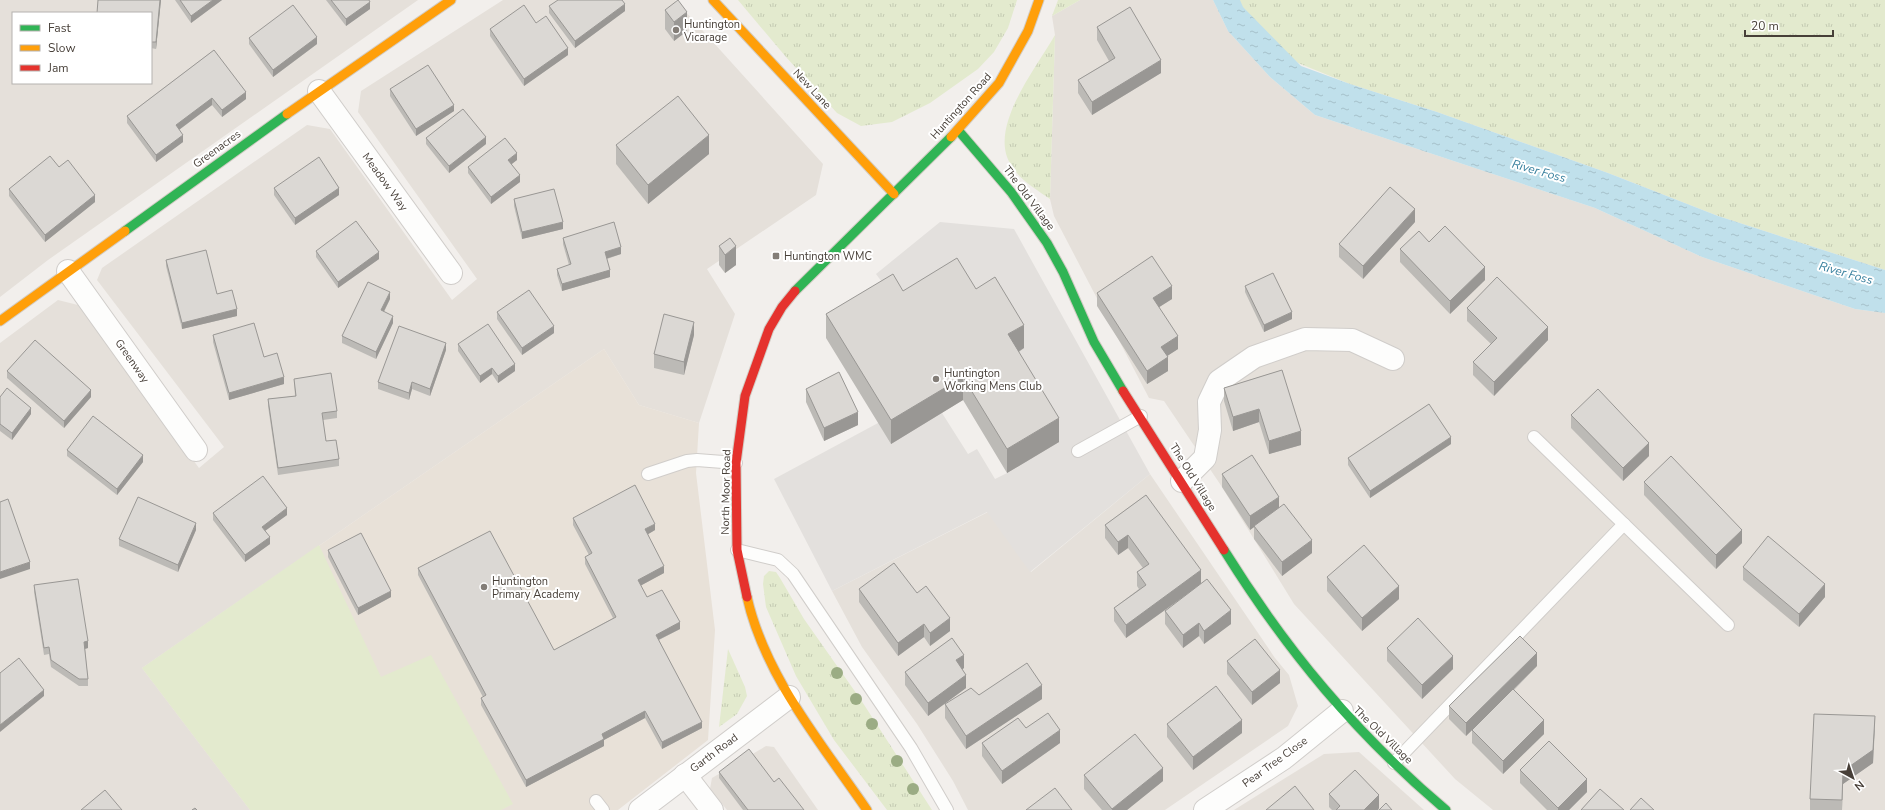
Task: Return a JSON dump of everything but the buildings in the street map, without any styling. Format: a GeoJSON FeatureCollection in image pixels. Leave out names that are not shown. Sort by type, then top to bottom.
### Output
{"type":"FeatureCollection","features":[{"type":"Feature","properties":{"kind":"street","name":"Greenacres"},"geometry":{"type":"LineString","coordinates":[[0,321],[319,91],[451,0]]}},
{"type":"Feature","properties":{"kind":"street","name":"New Lane"},"geometry":{"type":"LineString","coordinates":[[713,0],[894,194]]}},
{"type":"Feature","properties":{"kind":"street","name":"Huntington Road"},"geometry":{"type":"LineString","coordinates":[[894,194],[958,130],[999,83],[1028,31],[1039,0]]}},
{"type":"Feature","properties":{"kind":"street","name":"Meadow Way"},"geometry":{"type":"LineString","coordinates":[[319,91],[450,273]]}},
{"type":"Feature","properties":{"kind":"street","name":"The Old Village"},"geometry":{"type":"LineString","coordinates":[[958,130],[1018,202],[1042,234],[1058,262],[1078,310],[1100,352],[1265,612],[1300,661],[1342,711],[1394,763],[1446,810]]}},
{"type":"Feature","properties":{"kind":"street","name":"North Moor Road"},"geometry":{"type":"LineString","coordinates":[[868,810],[789,697],[764,648],[752,619],[737,550],[736,463],[745,396],[769,329],[779,312],[802,284],[894,194]]}},
{"type":"Feature","properties":{"kind":"street","name":"Greenway"},"geometry":{"type":"LineString","coordinates":[[68,271],[196,450]]}},
{"type":"Feature","properties":{"kind":"street"},"geometry":{"type":"LineString","coordinates":[[1182,481],[1205,458],[1210,430],[1209,402],[1219,381],[1254,357],[1305,338],[1352,340],[1393,359]]}},
{"type":"Feature","properties":{"kind":"street","name":"Garth Road"},"geometry":{"type":"LineString","coordinates":[[640,810],[789,697]]}},
{"type":"Feature","properties":{"kind":"street","name":"Pear Tree Close"},"geometry":{"type":"LineString","coordinates":[[1205,810],[1284,758],[1342,711]]}},
{"type":"Feature","properties":{"kind":"street"},"geometry":{"type":"LineString","coordinates":[[685,775],[712,810]]}},
{"type":"Feature","properties":{"kind":"lane"},"geometry":{"type":"LineString","coordinates":[[1078,451],[1140,416]]}},
{"type":"Feature","properties":{"kind":"lane"},"geometry":{"type":"LineString","coordinates":[[1534,437],[1728,625]]}},
{"type":"Feature","properties":{"kind":"lane"},"geometry":{"type":"LineString","coordinates":[[648,474],[687,461],[697,460],[736,463]]}},
{"type":"Feature","properties":{"kind":"lane"},"geometry":{"type":"LineString","coordinates":[[1394,763],[1624,524]]}},
{"type":"Feature","properties":{"kind":"lane"},"geometry":{"type":"LineString","coordinates":[[737,550],[778,560],[793,574],[911,748],[947,810]]}},
{"type":"Feature","properties":{"kind":"shaded area"},"geometry":{"type":"Polygon","coordinates":[[[0,0],[418,0],[48,260],[0,297],[0,0]]]}},
{"type":"Feature","properties":{"kind":"shaded area"},"geometry":{"type":"Polygon","coordinates":[[[503,0],[675,0],[823,164],[816,195],[707,269],[735,314],[699,423],[639,405],[604,349],[142,668],[250,810],[0,810],[0,343],[58,300],[78,305],[199,468],[224,447],[97,280],[102,268],[307,125],[330,129],[452,300],[477,279],[358,112],[361,91],[503,0]]]}},
{"type":"Feature","properties":{"kind":"shaded area"},"geometry":{"type":"Polygon","coordinates":[[[1080,0],[1213,0],[1228,31],[1270,77],[1315,115],[1595,208],[1702,257],[1855,309],[1885,313],[1885,810],[1493,810],[1455,779],[1294,604],[1220,484],[1164,401],[1149,398],[1054,216],[1050,199],[1055,35],[1052,16],[1080,0]]]}},
{"type":"Feature","properties":{"kind":"shaded area"},"geometry":{"type":"Polygon","coordinates":[[[940,222],[1014,229],[1150,474],[1030,572],[987,512],[832,591],[774,479],[878,423],[942,413],[968,454],[977,449],[995,479],[1007,473],[1008,358],[1024,348],[893,297],[876,274],[940,222]]]}},
{"type":"Feature","properties":{"kind":"shaded area","name":"Huntington Primary Academy"},"geometry":{"type":"Polygon","coordinates":[[[604,349],[639,405],[699,423],[696,473],[715,630],[708,740],[618,810],[250,810],[142,668],[604,349]]]}},
{"type":"Feature","properties":{"kind":"shaded area"},"geometry":{"type":"Polygon","coordinates":[[[1150,474],[1275,658],[1289,675],[1298,706],[1288,726],[1165,810],[968,810],[953,781],[917,724],[862,647],[832,591],[988,512],[1031,572],[1150,474]]]}},
{"type":"Feature","properties":{"kind":"shaded area"},"geometry":{"type":"Polygon","coordinates":[[[766,746],[774,747],[818,810],[727,810],[710,789],[712,778],[766,746]]]}},
{"type":"Feature","properties":{"kind":"shaded area"},"geometry":{"type":"Polygon","coordinates":[[[1359,752],[1424,810],[1234,810],[1324,754],[1359,752]]]}},
{"type":"Feature","properties":{"kind":"green space"},"geometry":{"type":"Polygon","coordinates":[[[738,0],[1017,0],[1008,28],[994,52],[978,69],[930,103],[892,122],[861,126],[837,113],[786,57],[738,0]]]}},
{"type":"Feature","properties":{"kind":"green space"},"geometry":{"type":"Polygon","coordinates":[[[1058,0],[1080,0],[1052,16],[1058,0]]]}},
{"type":"Feature","properties":{"kind":"green space"},"geometry":{"type":"Polygon","coordinates":[[[1236,0],[1885,0],[1885,270],[1718,216],[1608,173],[1437,112],[1350,84],[1298,63],[1274,43],[1236,0]]]}},
{"type":"Feature","properties":{"kind":"green space"},"geometry":{"type":"Polygon","coordinates":[[[1055,35],[1050,199],[1024,180],[1015,171],[1005,150],[1005,134],[1017,98],[1055,35]]]}},
{"type":"Feature","properties":{"kind":"green space"},"geometry":{"type":"Polygon","coordinates":[[[319,545],[381,677],[431,655],[513,804],[501,810],[250,810],[142,668],[319,545]]]}},
{"type":"Feature","properties":{"kind":"green space"},"geometry":{"type":"Polygon","coordinates":[[[769,571],[776,572],[804,619],[861,700],[932,810],[887,810],[834,740],[796,676],[766,607],[763,584],[764,576],[769,571]]]}},
{"type":"Feature","properties":{"kind":"green space"},"geometry":{"type":"Polygon","coordinates":[[[728,649],[745,687],[747,696],[737,714],[719,727],[728,649]]]}},
{"type":"Feature","properties":{"kind":"water","name":"River Foss"},"geometry":{"type":"Polygon","coordinates":[[[1213,0],[1240,0],[1243,7],[1301,66],[1350,84],[1437,112],[1608,173],[1718,216],[1885,270],[1885,313],[1855,309],[1702,257],[1595,208],[1315,115],[1270,77],[1228,31],[1213,0]]]}},
{"type":"Feature","properties":{"kind":"traffic: fast"},"geometry":{"type":"LineString","coordinates":[[125,231],[287,114]]}},
{"type":"Feature","properties":{"kind":"traffic: fast"},"geometry":{"type":"LineString","coordinates":[[958,130],[1011,192],[1047,243],[1063,272],[1094,342],[1123,391]]}},
{"type":"Feature","properties":{"kind":"traffic: fast"},"geometry":{"type":"LineString","coordinates":[[795,291],[951,137]]}},
{"type":"Feature","properties":{"kind":"traffic: fast"},"geometry":{"type":"LineString","coordinates":[[1224,550],[1272,622],[1324,689],[1352,721],[1382,751],[1446,810]]}},
{"type":"Feature","properties":{"kind":"traffic: slow"},"geometry":{"type":"LineString","coordinates":[[287,114],[451,0]]}},
{"type":"Feature","properties":{"kind":"traffic: slow"},"geometry":{"type":"LineString","coordinates":[[713,0],[894,194]]}},
{"type":"Feature","properties":{"kind":"traffic: slow"},"geometry":{"type":"LineString","coordinates":[[951,137],[999,83],[1028,31],[1039,0]]}},
{"type":"Feature","properties":{"kind":"traffic: slow"},"geometry":{"type":"LineString","coordinates":[[0,321],[125,231]]}},
{"type":"Feature","properties":{"kind":"traffic: slow"},"geometry":{"type":"LineString","coordinates":[[747,597],[755,626],[767,655],[781,682],[814,735],[867,810]]}},
{"type":"Feature","properties":{"kind":"traffic: jam"},"geometry":{"type":"LineString","coordinates":[[747,597],[737,550],[736,463],[745,396],[769,329],[782,307],[795,291]]}},
{"type":"Feature","properties":{"kind":"traffic: jam"},"geometry":{"type":"LineString","coordinates":[[1123,391],[1224,550]]}},
{"type":"Feature","properties":{"kind":"place","name":"Huntington Vicarage"},"geometry":{"type":"Point","coordinates":[676,30]}},
{"type":"Feature","properties":{"kind":"place","name":"Huntington WMC"},"geometry":{"type":"Point","coordinates":[776,256]}},
{"type":"Feature","properties":{"kind":"place","name":"Huntington Working Mens Club"},"geometry":{"type":"Point","coordinates":[936,379]}},
{"type":"Feature","properties":{"kind":"place","name":"Huntington Primary Academy"},"geometry":{"type":"Point","coordinates":[484,587]}}]}
